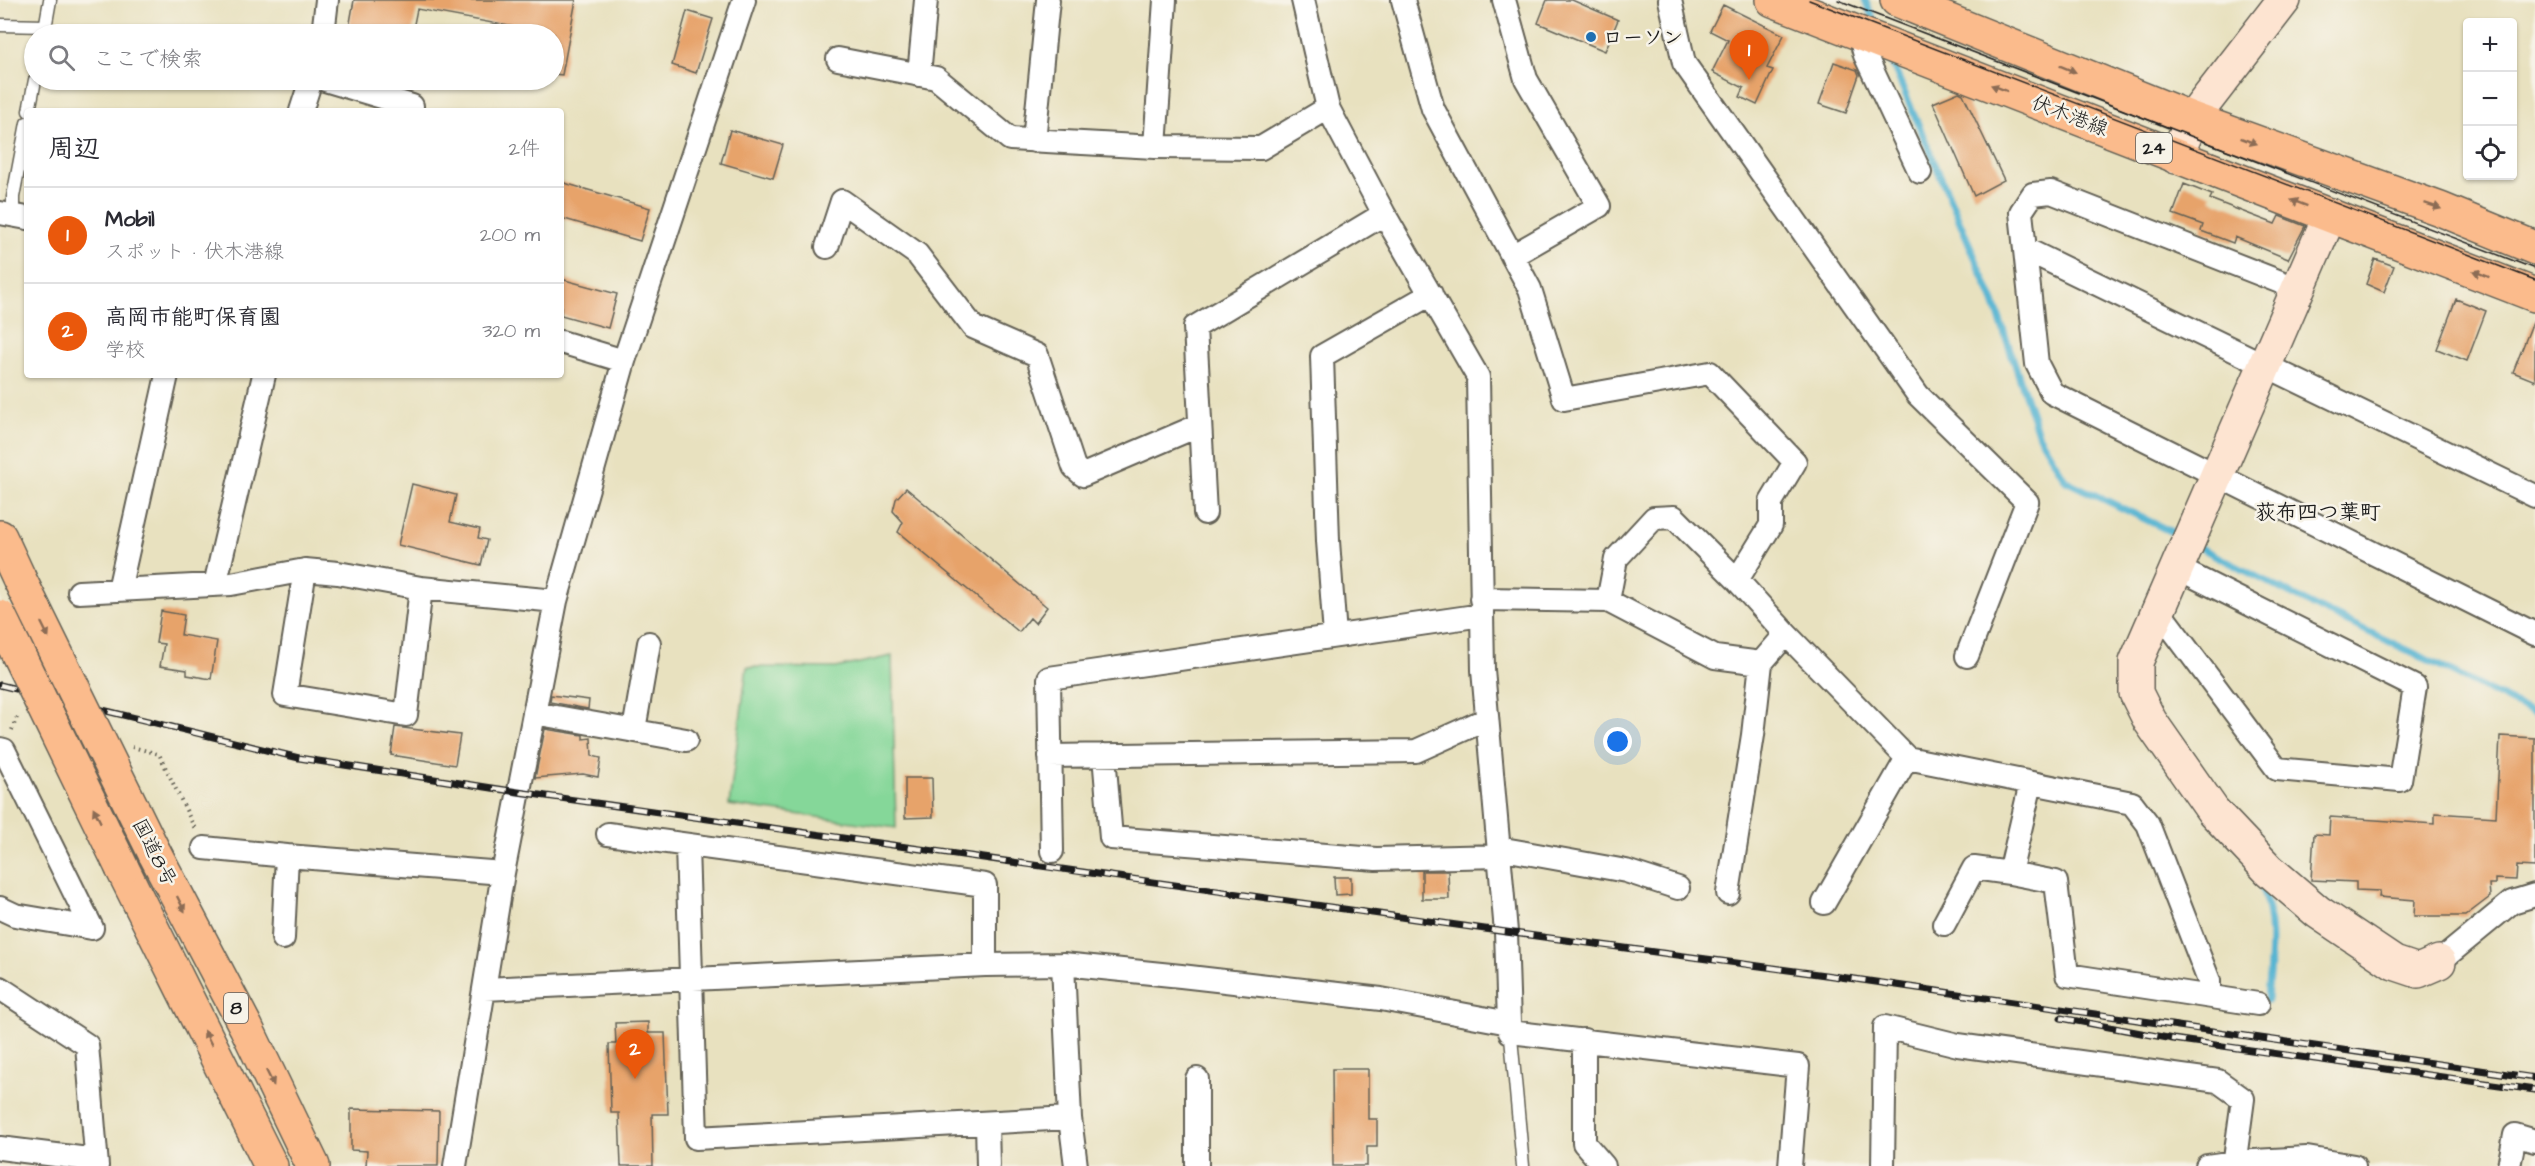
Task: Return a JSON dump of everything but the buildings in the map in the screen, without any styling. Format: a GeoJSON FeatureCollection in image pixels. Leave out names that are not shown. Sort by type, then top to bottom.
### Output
{"type":"FeatureCollection","features":[{"type":"Feature","properties":{"kind":"main road","name":"伏木港線"},"geometry":{"type":"LineString","coordinates":[[1773,0],[2535,295]]}},
{"type":"Feature","properties":{"kind":"main road","name":"伏木港線"},"geometry":{"type":"LineString","coordinates":[[1897,0],[1951,11],[2192,119],[2440,209],[2535,248]]}},
{"type":"Feature","properties":{"kind":"main road","name":"国道8号"},"geometry":{"type":"LineString","coordinates":[[0,537],[154,852],[246,1028],[314,1166]]}},
{"type":"Feature","properties":{"kind":"main road","name":"国道8号"},"geometry":{"type":"LineString","coordinates":[[0,617],[271,1166]]}},
{"type":"Feature","properties":{"kind":"street"},"geometry":{"type":"LineString","coordinates":[[323,24],[327,0]]}},
{"type":"Feature","properties":{"kind":"street"},"geometry":{"type":"LineString","coordinates":[[919,75],[926,0]]}},
{"type":"Feature","properties":{"kind":"street"},"geometry":{"type":"LineString","coordinates":[[1034,141],[1048,0]]}},
{"type":"Feature","properties":{"kind":"street"},"geometry":{"type":"LineString","coordinates":[[1155,147],[1165,0]]}},
{"type":"Feature","properties":{"kind":"street"},"geometry":{"type":"LineString","coordinates":[[1303,0],[1328,108],[1384,214],[1478,377],[1481,607],[1487,719],[1506,932],[1510,1028]]}},
{"type":"Feature","properties":{"kind":"street"},"geometry":{"type":"LineString","coordinates":[[1403,0],[1433,109],[1530,289],[1564,399],[1710,373],[1795,462],[1772,501],[1771,525],[1737,580]]}},
{"type":"Feature","properties":{"kind":"street"},"geometry":{"type":"LineString","coordinates":[[1504,0],[1527,79],[1599,206],[1512,256]]}},
{"type":"Feature","properties":{"kind":"street"},"geometry":{"type":"LineString","coordinates":[[1670,0],[1684,63],[1918,395],[2027,502],[1967,656]]}},
{"type":"Feature","properties":{"kind":"street"},"geometry":{"type":"LineString","coordinates":[[2176,157],[2192,119],[2283,1]]}},
{"type":"Feature","properties":{"kind":"street"},"geometry":{"type":"LineString","coordinates":[[455,1166],[503,873],[556,601],[624,361],[739,2]]}},
{"type":"Feature","properties":{"kind":"street"},"geometry":{"type":"LineString","coordinates":[[1859,33],[1865,55],[1920,172]]}},
{"type":"Feature","properties":{"kind":"street"},"geometry":{"type":"LineString","coordinates":[[838,58],[936,78],[1010,139],[1155,147],[1261,148],[1328,108]]}},
{"type":"Feature","properties":{"kind":"street"},"geometry":{"type":"LineString","coordinates":[[302,108],[308,90]]}},
{"type":"Feature","properties":{"kind":"street"},"geometry":{"type":"LineString","coordinates":[[358,90],[412,106],[411,108]]}},
{"type":"Feature","properties":{"kind":"street"},"geometry":{"type":"LineString","coordinates":[[2298,289],[2051,192],[2033,194],[2021,212],[2037,364],[2052,393],[2535,634]]}},
{"type":"Feature","properties":{"kind":"street"},"geometry":{"type":"LineString","coordinates":[[827,247],[842,201],[917,254],[973,327],[1037,355],[1074,467],[1083,475],[1200,425]]}},
{"type":"Feature","properties":{"kind":"street"},"geometry":{"type":"LineString","coordinates":[[1204,513],[1195,327],[1384,214]]}},
{"type":"Feature","properties":{"kind":"street"},"geometry":{"type":"LineString","coordinates":[[2330,215],[2136,662],[2136,693],[2150,721],[2213,811],[2269,870],[2318,912],[2394,963],[2418,971],[2439,962],[2512,902],[2535,895]]}},
{"type":"Feature","properties":{"kind":"street"},"geometry":{"type":"LineString","coordinates":[[2025,249],[2535,496]]}},
{"type":"Feature","properties":{"kind":"street"},"geometry":{"type":"LineString","coordinates":[[1335,636],[1328,541],[1322,356],[1431,294]]}},
{"type":"Feature","properties":{"kind":"street"},"geometry":{"type":"LineString","coordinates":[[564,343],[624,361]]}},
{"type":"Feature","properties":{"kind":"street"},"geometry":{"type":"LineString","coordinates":[[119,590],[166,378]]}},
{"type":"Feature","properties":{"kind":"street"},"geometry":{"type":"LineString","coordinates":[[215,585],[263,378]]}},
{"type":"Feature","properties":{"kind":"street"},"geometry":{"type":"LineString","coordinates":[[1608,601],[1616,559],[1654,518],[1674,517],[1907,758],[2132,803],[2148,824],[2209,981],[2209,996]]}},
{"type":"Feature","properties":{"kind":"street"},"geometry":{"type":"LineString","coordinates":[[2158,610],[2277,769],[2400,780],[2415,687],[2177,568]]}},
{"type":"Feature","properties":{"kind":"street"},"geometry":{"type":"LineString","coordinates":[[79,592],[215,585],[305,570],[338,573],[421,588],[556,601]]}},
{"type":"Feature","properties":{"kind":"street"},"geometry":{"type":"LineString","coordinates":[[305,570],[285,695],[406,715],[421,588]]}},
{"type":"Feature","properties":{"kind":"street"},"geometry":{"type":"LineString","coordinates":[[1052,851],[1049,678],[1335,636],[1481,607],[1608,601],[1715,657],[1761,663]]}},
{"type":"Feature","properties":{"kind":"street"},"geometry":{"type":"LineString","coordinates":[[1728,893],[1753,735],[1761,663],[1786,634]]}},
{"type":"Feature","properties":{"kind":"street"},"geometry":{"type":"LineString","coordinates":[[634,730],[649,643]]}},
{"type":"Feature","properties":{"kind":"street"},"geometry":{"type":"LineString","coordinates":[[534,713],[686,740]]}},
{"type":"Feature","properties":{"kind":"street"},"geometry":{"type":"LineString","coordinates":[[1050,756],[1416,751],[1487,719]]}},
{"type":"Feature","properties":{"kind":"street"},"geometry":{"type":"LineString","coordinates":[[0,749],[4,750],[92,928],[15,915],[0,908]]}},
{"type":"Feature","properties":{"kind":"street"},"geometry":{"type":"LineString","coordinates":[[1104,755],[1111,838],[1376,859],[1499,852],[1626,871],[1678,888]]}},
{"type":"Feature","properties":{"kind":"street"},"geometry":{"type":"LineString","coordinates":[[1824,903],[1907,758]]}},
{"type":"Feature","properties":{"kind":"street"},"geometry":{"type":"LineString","coordinates":[[2010,873],[2031,783]]}},
{"type":"Feature","properties":{"kind":"street"},"geometry":{"type":"LineString","coordinates":[[608,834],[985,885],[985,965]]}},
{"type":"Feature","properties":{"kind":"street"},"geometry":{"type":"LineString","coordinates":[[687,846],[696,1138],[1070,1118]]}},
{"type":"Feature","properties":{"kind":"street"},"geometry":{"type":"LineString","coordinates":[[204,848],[503,873]]}},
{"type":"Feature","properties":{"kind":"street"},"geometry":{"type":"LineString","coordinates":[[283,938],[287,856]]}},
{"type":"Feature","properties":{"kind":"street"},"geometry":{"type":"LineString","coordinates":[[1944,924],[1974,868],[2056,882],[2067,975],[2258,1005]]}},
{"type":"Feature","properties":{"kind":"street"},"geometry":{"type":"LineString","coordinates":[[484,989],[985,965],[1063,964],[1382,999],[1510,1028],[1584,1040],[1798,1066],[1790,1166]]}},
{"type":"Feature","properties":{"kind":"street"},"geometry":{"type":"LineString","coordinates":[[1063,964],[1070,1118],[1076,1166]]}},
{"type":"Feature","properties":{"kind":"street"},"geometry":{"type":"LineString","coordinates":[[0,988],[87,1045],[96,1163],[0,1148]]}},
{"type":"Feature","properties":{"kind":"street"},"geometry":{"type":"LineString","coordinates":[[1883,1166],[1885,1027],[1958,1045],[2218,1081],[2243,1099],[2235,1164]]}},
{"type":"Feature","properties":{"kind":"street"},"geometry":{"type":"LineString","coordinates":[[1584,1040],[1584,1143],[1604,1166]]}},
{"type":"Feature","properties":{"kind":"street"},"geometry":{"type":"LineString","coordinates":[[1197,1079],[1197,1166]]}},
{"type":"Feature","properties":{"kind":"street"},"geometry":{"type":"LineString","coordinates":[[987,1123],[988,1166]]}},
{"type":"Feature","properties":{"kind":"street"},"geometry":{"type":"LineString","coordinates":[[2509,1166],[2515,1135],[2535,1141]]}},
{"type":"Feature","properties":{"kind":"street"},"geometry":{"type":"LineString","coordinates":[[2207,1166],[2307,1158],[2354,1166]]}},
{"type":"Feature","properties":{"kind":"lane"},"geometry":{"type":"LineString","coordinates":[[45,24],[50,0]]}},
{"type":"Feature","properties":{"kind":"lane"},"geometry":{"type":"LineString","coordinates":[[0,25],[24,28]]}},
{"type":"Feature","properties":{"kind":"lane"},"geometry":{"type":"LineString","coordinates":[[30,108],[33,90]]}},
{"type":"Feature","properties":{"kind":"lane"},"geometry":{"type":"LineString","coordinates":[[13,215],[13,197],[24,139]]}},
{"type":"Feature","properties":{"kind":"lane"},"geometry":{"type":"LineString","coordinates":[[1510,1028],[1523,1166]]}},
{"type":"Feature","properties":{"kind":"green space"},"geometry":{"type":"Polygon","coordinates":[[[892,656],[896,828],[729,805],[747,667],[836,668],[892,656]]]}},
{"type":"Feature","properties":{"kind":"waterway"},"geometry":{"type":"LineString","coordinates":[[1865,0],[1877,28]]}},
{"type":"Feature","properties":{"kind":"waterway"},"geometry":{"type":"LineString","coordinates":[[1890,58],[1994,302],[2039,436],[2066,481],[2180,536]]}},
{"type":"Feature","properties":{"kind":"waterway"},"geometry":{"type":"LineString","coordinates":[[2197,546],[2535,714]]}},
{"type":"Feature","properties":{"kind":"waterway"},"geometry":{"type":"LineString","coordinates":[[2262,887],[2271,930],[2267,1000]]}},
{"type":"Feature","properties":{"kind":"tram line"},"geometry":{"type":"LineString","coordinates":[[1809,0],[2535,280]]}},
{"type":"Feature","properties":{"kind":"tram line"},"geometry":{"type":"LineString","coordinates":[[1838,0],[2535,269]]}},
{"type":"Feature","properties":{"kind":"railway"},"geometry":{"type":"LineString","coordinates":[[0,685],[299,758],[518,792],[1855,979],[2535,1078]]}},
{"type":"Feature","properties":{"kind":"railway"},"geometry":{"type":"LineString","coordinates":[[2061,1018],[2173,1039],[2535,1090]]}},
{"type":"Feature","properties":{"kind":"place","name":"ローソン"},"geometry":{"type":"Point","coordinates":[1591,37]}},
{"type":"Feature","properties":{"kind":"place","name":"Mobil"},"geometry":{"type":"Point","coordinates":[1749,80]}},
{"type":"Feature","properties":{"kind":"place","name":"高岡市能町保育園"},"geometry":{"type":"Point","coordinates":[635,1079]}},
{"type":"Feature","properties":{"kind":"district","name":"荻布四つ葉町"},"geometry":{"type":"Point","coordinates":[2318,512]}}]}
